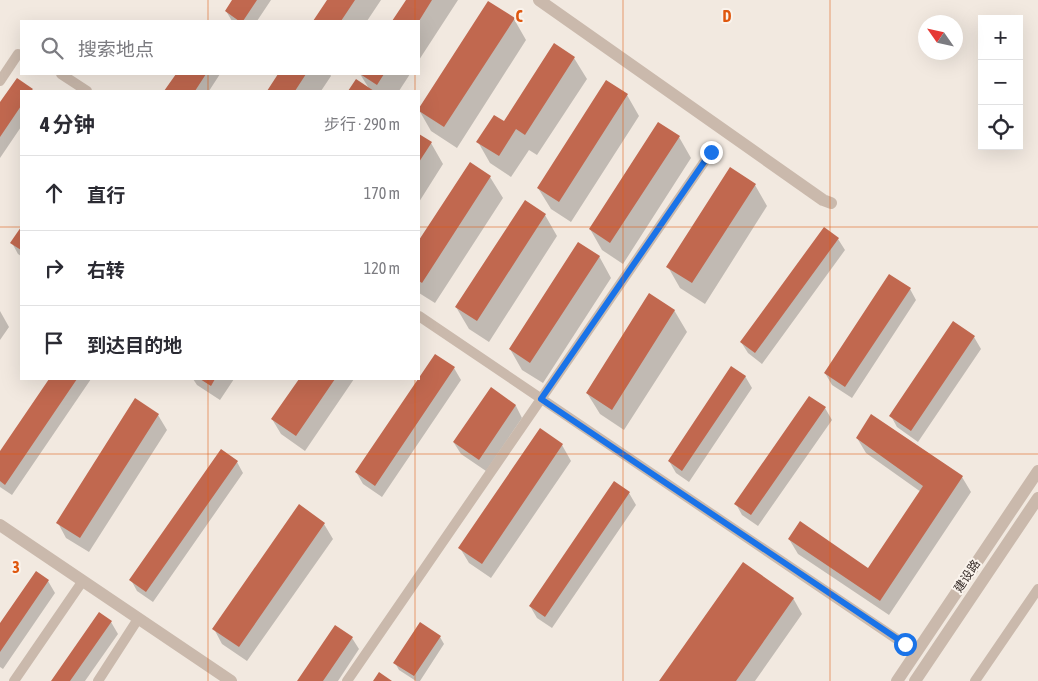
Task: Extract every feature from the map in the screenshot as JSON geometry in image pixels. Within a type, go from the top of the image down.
[{"type":"street","points":[[539,0],[823,200],[831,203]]},
{"type":"street","name":"建设路","points":[[897,681],[1038,471]]},
{"type":"street","name":"建设路","points":[[915,681],[1038,498]]},
{"type":"street","points":[[0,525],[230,681]]},
{"type":"lane","points":[[0,81],[18,54],[20,55]]},
{"type":"lane","points":[[63,75],[85,90]]},
{"type":"lane","points":[[347,681],[711,152]]},
{"type":"lane","points":[[420,317],[916,652]]},
{"type":"lane","points":[[14,681],[82,582]]},
{"type":"lane","points":[[975,681],[1038,589]]},
{"type":"lane","points":[[98,681],[138,619]]},
{"type":"building","points":[[232,0],[257,0],[244,20],[238,20],[225,11]]},
{"type":"building","points":[[327,0],[355,0],[342,20],[314,20]]},
{"type":"building","points":[[406,0],[432,0],[420,20],[393,20]]},
{"type":"building","points":[[488,1],[515,18],[444,127],[420,112],[420,106]]},
{"type":"building","points":[[554,43],[575,57],[525,135],[516,129],[499,156],[476,142],[494,115],[504,121]]},
{"type":"building","points":[[175,75],[205,75],[196,90],[165,90]]},
{"type":"building","points":[[277,75],[305,75],[296,90],[268,90]]},
{"type":"building","points":[[362,75],[383,75],[377,85]]},
{"type":"building","points":[[17,78],[33,89],[20,90],[20,107],[0,137],[0,102]]},
{"type":"building","points":[[356,79],[372,90],[349,90]]},
{"type":"building","points":[[606,80],[628,94],[559,202],[537,188]]},
{"type":"building","points":[[658,122],[680,136],[610,243],[589,229]]},
{"type":"building","points":[[420,135],[432,142],[420,160]]},
{"type":"building","points":[[470,162],[491,176],[422,283],[420,282],[420,238]]},
{"type":"building","points":[[730,167],[756,184],[692,283],[666,267]]},
{"type":"building","points":[[525,200],[546,214],[477,321],[455,307]]},
{"type":"building","points":[[824,227],[839,238],[755,353],[740,342]]},
{"type":"building","points":[[20,228],[20,249],[10,243]]},
{"type":"building","points":[[578,242],[600,256],[530,363],[509,349]]},
{"type":"building","points":[[889,274],[911,288],[845,387],[824,373]]},
{"type":"building","points":[[649,293],[675,310],[612,410],[586,393]]},
{"type":"building","points":[[953,321],[975,336],[911,431],[889,416]]},
{"type":"building","points":[[435,354],[455,367],[375,486],[355,472],[417,380],[420,380],[420,376]]},
{"type":"building","points":[[731,366],[746,376],[682,471],[668,461]]},
{"type":"building","points":[[48,380],[76,380],[5,485],[0,481],[0,451]]},
{"type":"building","points":[[202,380],[214,380],[211,386]]},
{"type":"building","points":[[298,380],[334,380],[296,436],[271,419]]},
{"type":"building","points":[[491,387],[516,405],[479,460],[453,442]]},
{"type":"building","points":[[809,396],[826,407],[751,515],[734,504]]},
{"type":"building","points":[[135,398],[159,414],[80,538],[56,523]]},
{"type":"building","points":[[871,414],[963,476],[880,601],[788,539],[800,521],[868,568],[923,486],[856,438]]},
{"type":"building","points":[[540,428],[563,444],[482,564],[458,548]]},
{"type":"building","points":[[221,449],[238,461],[146,592],[129,580]]},
{"type":"building","points":[[614,481],[630,492],[545,617],[529,606]]},
{"type":"building","points":[[299,504],[325,523],[239,647],[212,629]]},
{"type":"building","points":[[743,562],[794,598],[736,681],[659,681]]},
{"type":"building","points":[[36,571],[49,580],[0,652],[0,623]]},
{"type":"building","points":[[99,612],[112,621],[70,681],[51,681]]},
{"type":"building","points":[[420,622],[441,636],[414,676],[393,663]]},
{"type":"building","points":[[335,625],[353,637],[323,681],[297,681]]},
{"type":"building","points":[[379,672],[392,681],[373,681]]},
{"type":"route","points":[[711,152],[541,399],[905,644]]}]
